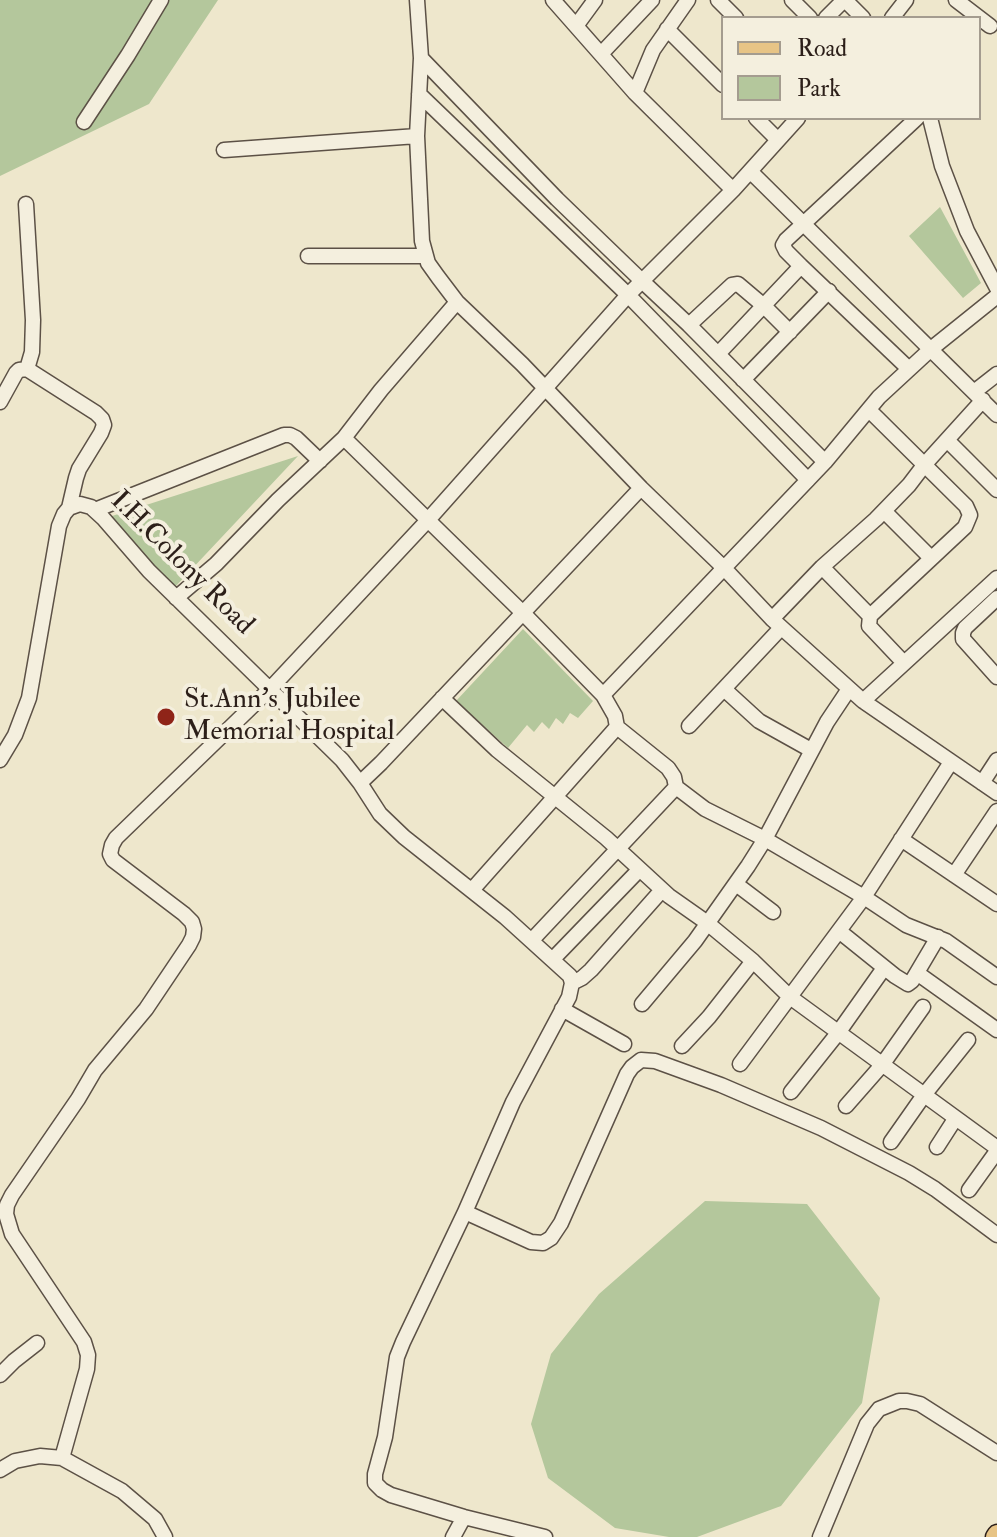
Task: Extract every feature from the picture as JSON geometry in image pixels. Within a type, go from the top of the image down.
[{"type":"street","points":[[84,122],[161,0]]},
{"type":"street","points":[[417,0],[421,58],[417,136],[422,241],[425,256],[438,277],[457,302],[522,364],[776,623],[863,701],[997,793]]},
{"type":"street","points":[[553,0],[635,93],[733,190]]},
{"type":"street","points":[[576,26],[595,0]]},
{"type":"street","points":[[601,54],[652,0]]},
{"type":"street","points":[[635,93],[653,50],[688,0]]},
{"type":"street","points":[[718,0],[734,16]]},
{"type":"street","points":[[792,0],[808,16]]},
{"type":"street","points":[[828,16],[844,0],[861,16]]},
{"type":"street","points":[[894,16],[906,0]]},
{"type":"street","points":[[956,0],[981,16]]},
{"type":"street","points":[[667,29],[721,83]]},
{"type":"street","points":[[421,58],[557,199],[689,325],[825,462]]},
{"type":"street","points":[[419,94],[628,295],[808,480]]},
{"type":"street","points":[[758,120],[778,140]]},
{"type":"street","points":[[62,1458],[87,1369],[88,1355],[84,1342],[12,1234],[6,1214],[7,1205],[95,1070],[146,1009],[193,937],[194,929],[184,914],[113,860],[110,854],[112,845],[270,689],[428,520],[628,295],[751,172],[796,120]]},
{"type":"street","points":[[909,369],[783,245],[915,120]]},
{"type":"street","points":[[930,120],[942,166],[967,231],[997,288]]},
{"type":"street","points":[[224,150],[417,136]]},
{"type":"street","points":[[751,172],[997,415]]},
{"type":"street","points":[[26,204],[33,320],[32,352],[27,369]]},
{"type":"street","points":[[308,256],[425,256]]},
{"type":"street","points":[[718,354],[801,266]]},
{"type":"street","points":[[689,325],[732,285],[738,284],[790,332]]},
{"type":"street","points":[[743,380],[829,291]]},
{"type":"street","points":[[603,695],[825,462],[879,397],[931,349],[997,296]]},
{"type":"street","points":[[176,598],[216,564],[344,438],[457,302]]},
{"type":"street","points":[[0,402],[16,373],[27,369],[102,419],[104,425],[79,469],[69,508]]},
{"type":"street","points":[[689,726],[724,689],[822,567],[909,485],[997,374]]},
{"type":"street","points":[[869,410],[966,506],[970,515],[965,527],[870,616],[869,626],[904,663]]},
{"type":"street","points":[[95,510],[284,435],[296,438],[320,461]]},
{"type":"street","points":[[344,438],[603,695],[615,716],[617,727],[673,772],[676,787],[705,809],[765,839],[906,925],[938,937],[997,977]]},
{"type":"street","points":[[947,440],[997,490]]},
{"type":"street","points":[[360,783],[641,488]]},
{"type":"street","name":"I.H.Colony Road","points":[[0,760],[15,735],[29,698],[59,526],[69,508],[80,504],[95,510],[176,598],[342,760],[380,814],[532,940],[570,976],[572,983]]},
{"type":"street","points":[[884,511],[931,558]]},
{"type":"street","points":[[822,567],[870,616]]},
{"type":"street","points":[[863,701],[997,578]]},
{"type":"street","points":[[997,598],[965,628],[963,639],[997,677]]},
{"type":"street","points":[[724,689],[759,721],[811,750]]},
{"type":"street","points":[[642,1004],[695,941],[736,884],[765,839],[811,750],[849,689]]},
{"type":"street","points":[[442,698],[497,750],[662,890],[753,961],[790,997],[997,1149],[969,1190]]},
{"type":"street","points":[[472,890],[617,727]]},
{"type":"street","points":[[982,783],[997,760]]},
{"type":"street","points":[[740,1064],[864,897],[951,762]]},
{"type":"street","points":[[532,940],[676,787]]},
{"type":"street","points":[[954,875],[997,811]]},
{"type":"street","points":[[901,839],[997,904]]},
{"type":"street","points":[[553,959],[639,870]]},
{"type":"street","points":[[736,884],[773,912]]},
{"type":"street","points":[[545,1537],[391,1495],[375,1483],[375,1474],[385,1437],[400,1350],[513,1102],[569,997],[572,983],[591,970],[662,890]]},
{"type":"street","points":[[839,931],[908,984],[938,937]]},
{"type":"street","points":[[682,1046],[753,961]]},
{"type":"street","points":[[791,1092],[884,968]]},
{"type":"street","points":[[917,973],[997,1030]]},
{"type":"street","points":[[846,1106],[882,1065],[923,1007]]},
{"type":"street","points":[[562,1009],[624,1044]]},
{"type":"street","points":[[891,1142],[968,1040]]},
{"type":"street","points":[[465,1212],[531,1242],[543,1243],[551,1238],[561,1223],[627,1074],[641,1060],[655,1061],[721,1085],[821,1128],[918,1178],[997,1235]]},
{"type":"street","points":[[937,1147],[955,1119]]},
{"type":"street","points":[[0,1375],[37,1343]]},
{"type":"street","points":[[820,1537],[867,1424],[879,1409],[899,1401],[920,1404],[997,1453]]},
{"type":"street","points":[[0,1470],[15,1461],[40,1456],[62,1458],[122,1491],[155,1519],[165,1537]]},
{"type":"street","points":[[453,1537],[464,1517]]},
{"type":"green space","points":[[0,0],[218,0],[149,104],[0,176]]},
{"type":"green space","points":[[940,207],[981,283],[963,298],[909,236]]},
{"type":"green space","points":[[298,456],[174,588],[109,517]]},
{"type":"green space","points":[[523,629],[593,701],[578,718],[570,713],[563,724],[556,718],[549,729],[542,722],[534,732],[527,725],[508,748],[456,701]]},
{"type":"green space","points":[[705,1201],[807,1204],[880,1298],[862,1403],[781,1506],[697,1537],[669,1537],[615,1528],[548,1478],[531,1424],[551,1354],[599,1294]]},
{"type":"place","name":"St.Ann's Jubilee Memorial Hospital","points":[[166,717]]}]
